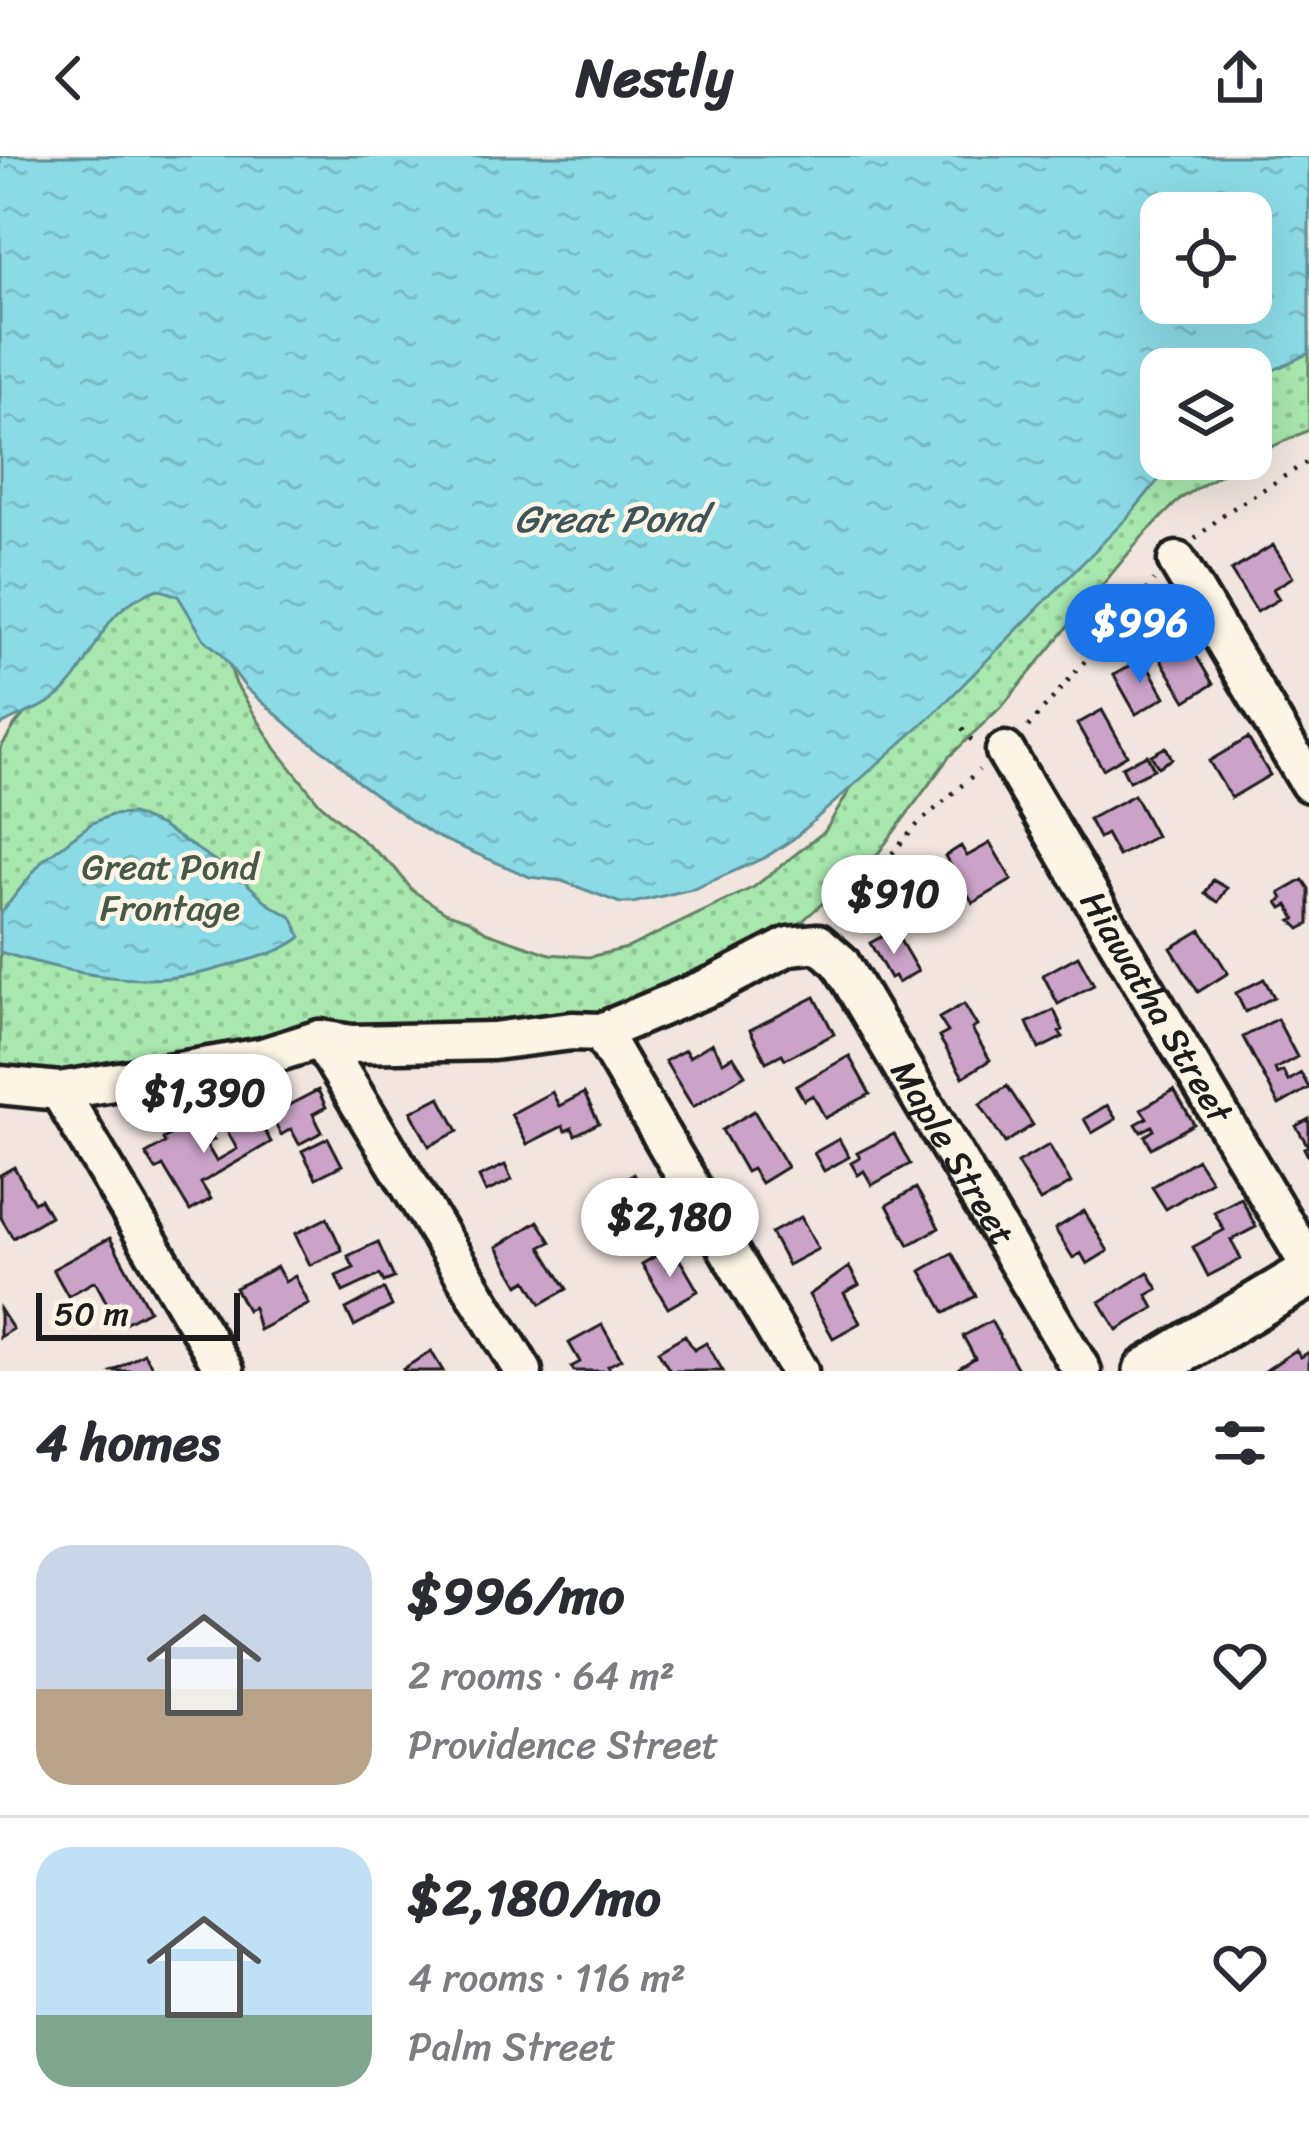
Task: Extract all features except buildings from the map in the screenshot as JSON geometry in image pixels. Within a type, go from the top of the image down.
[{"type":"main road","points":[[1148,1371],[1309,1269]]},
{"type":"street","points":[[1177,561],[1309,783]]},
{"type":"street","name":"Hiawatha Street","points":[[992,749],[1309,1269]]},
{"type":"street","points":[[0,1085],[59,1091],[246,1060],[320,1039],[351,1044],[494,1041],[601,1032],[716,984],[789,946],[818,943]]},
{"type":"street","name":"Maple Street","points":[[818,943],[840,962],[1082,1371]]},
{"type":"street","points":[[601,1032],[799,1371]]},
{"type":"street","points":[[320,1039],[523,1371]]},
{"type":"street","points":[[59,1091],[226,1371]]},
{"type":"path","points":[[818,943],[916,826],[1150,585],[1224,514],[1309,461]]},
{"type":"path","points":[[962,729],[992,749]]},
{"type":"green space","points":[[1309,335],[1309,430],[1272,447],[1272,355]]},
{"type":"green space","name":"Great Pond Frontage","points":[[1140,479],[1211,480],[1180,499],[1142,537],[1005,703],[949,757],[877,855],[790,932],[610,1017],[0,1088],[0,749],[150,563],[223,647],[236,684],[276,749],[320,804],[395,868],[412,890],[445,912],[550,954],[589,957],[627,948],[754,887],[825,831],[894,717]]},
{"type":"water","name":"Great Pond","points":[[0,156],[1309,156],[1309,353],[1272,371],[1272,348],[1140,348],[1140,480],[1159,480],[936,712],[793,839],[766,857],[696,888],[620,903],[562,881],[530,877],[435,836],[358,782],[246,688],[204,639],[178,596],[158,589],[112,619],[65,690],[0,726]]},
{"type":"water","points":[[132,814],[161,826],[239,876],[270,905],[292,917],[301,937],[268,954],[172,978],[87,974],[0,952],[0,914],[43,860],[92,823],[111,815]]}]
